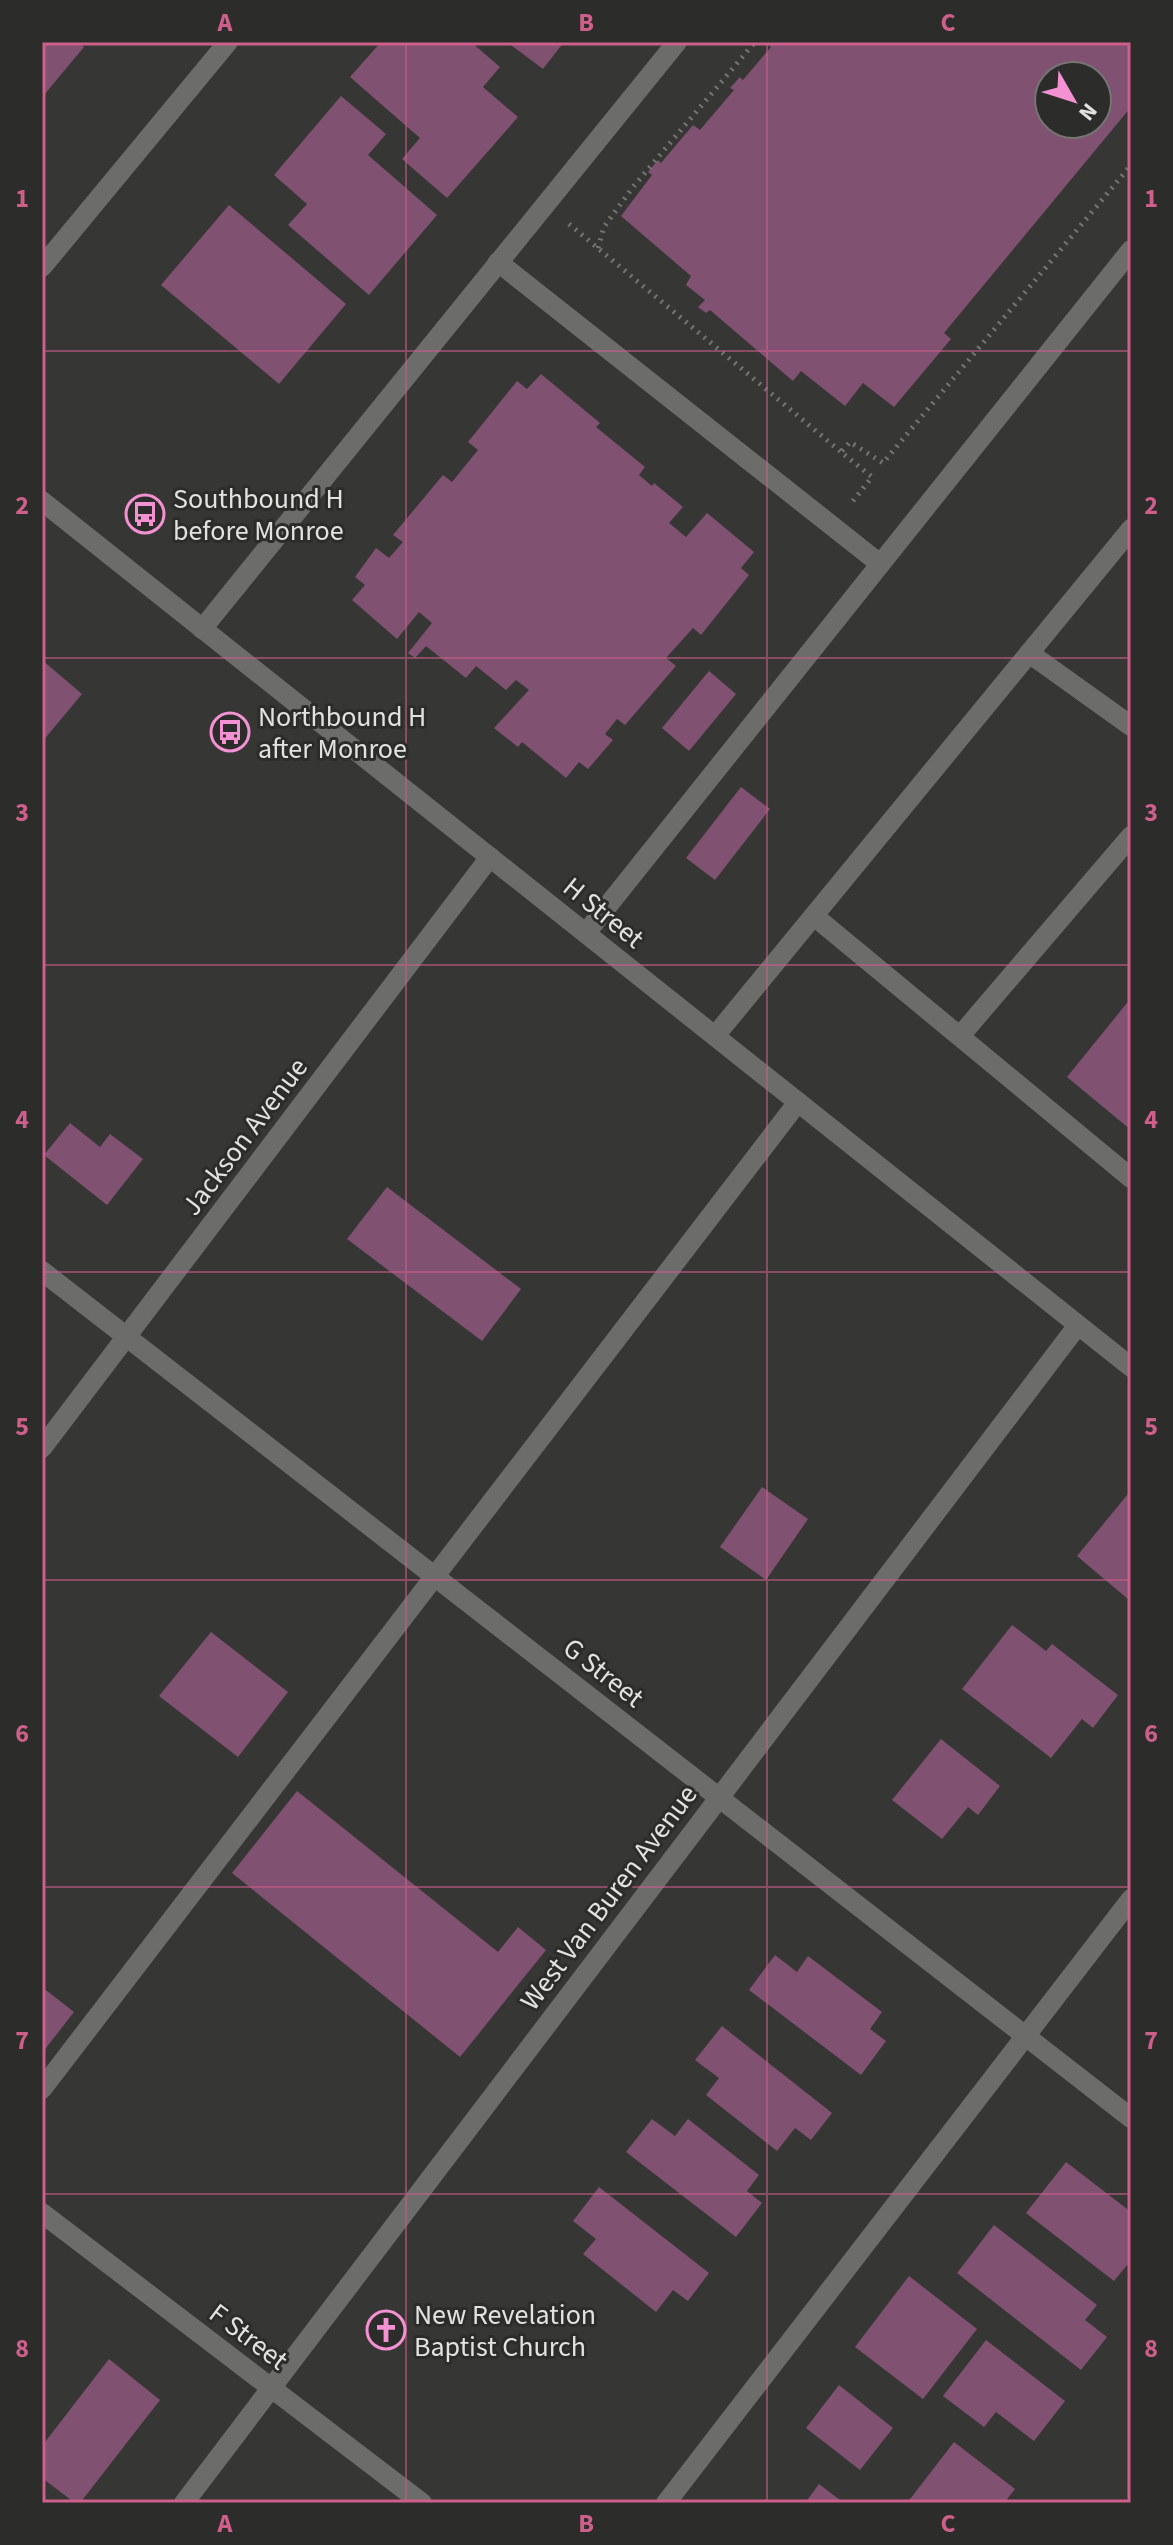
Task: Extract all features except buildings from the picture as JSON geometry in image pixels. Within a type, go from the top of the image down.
[{"type":"street","points":[[42,267],[228,42]]},
{"type":"street","points":[[202,629],[677,42]]},
{"type":"street","points":[[586,933],[1131,250]]},
{"type":"street","points":[[498,262],[879,563]]},
{"type":"street","name":"H Street","points":[[42,501],[1131,1367]]},
{"type":"street","points":[[715,1036],[1131,529]]},
{"type":"street","points":[[1029,653],[1131,726]]},
{"type":"street","points":[[960,1036],[1131,836]]},
{"type":"street","name":"Jackson Avenue","points":[[42,1448],[490,857]]},
{"type":"street","points":[[814,916],[1131,1178]]},
{"type":"street","points":[[42,2089],[798,1102]]},
{"type":"street","name":"G Street","points":[[42,1271],[1131,2118]]},
{"type":"street","name":"West Van Buren Avenue","points":[[184,2503],[1078,1325]]},
{"type":"street","points":[[666,2503],[1131,1899]]},
{"type":"street","name":"F Street","points":[[42,2213],[422,2503]]},
{"type":"path","points":[[598,248],[604,227],[633,187],[755,42]]},
{"type":"path","points":[[841,452],[850,442],[883,463],[1131,165]]},
{"type":"path","points":[[537,214],[562,218],[872,477],[846,510],[828,523]]},
{"type":"place","name":"Southbound H before Monroe","points":[[145,514]]},
{"type":"place","name":"Northbound H after Monroe","points":[[230,732]]},
{"type":"place","name":"New Revelation Baptist Church","points":[[386,2330]]}]
